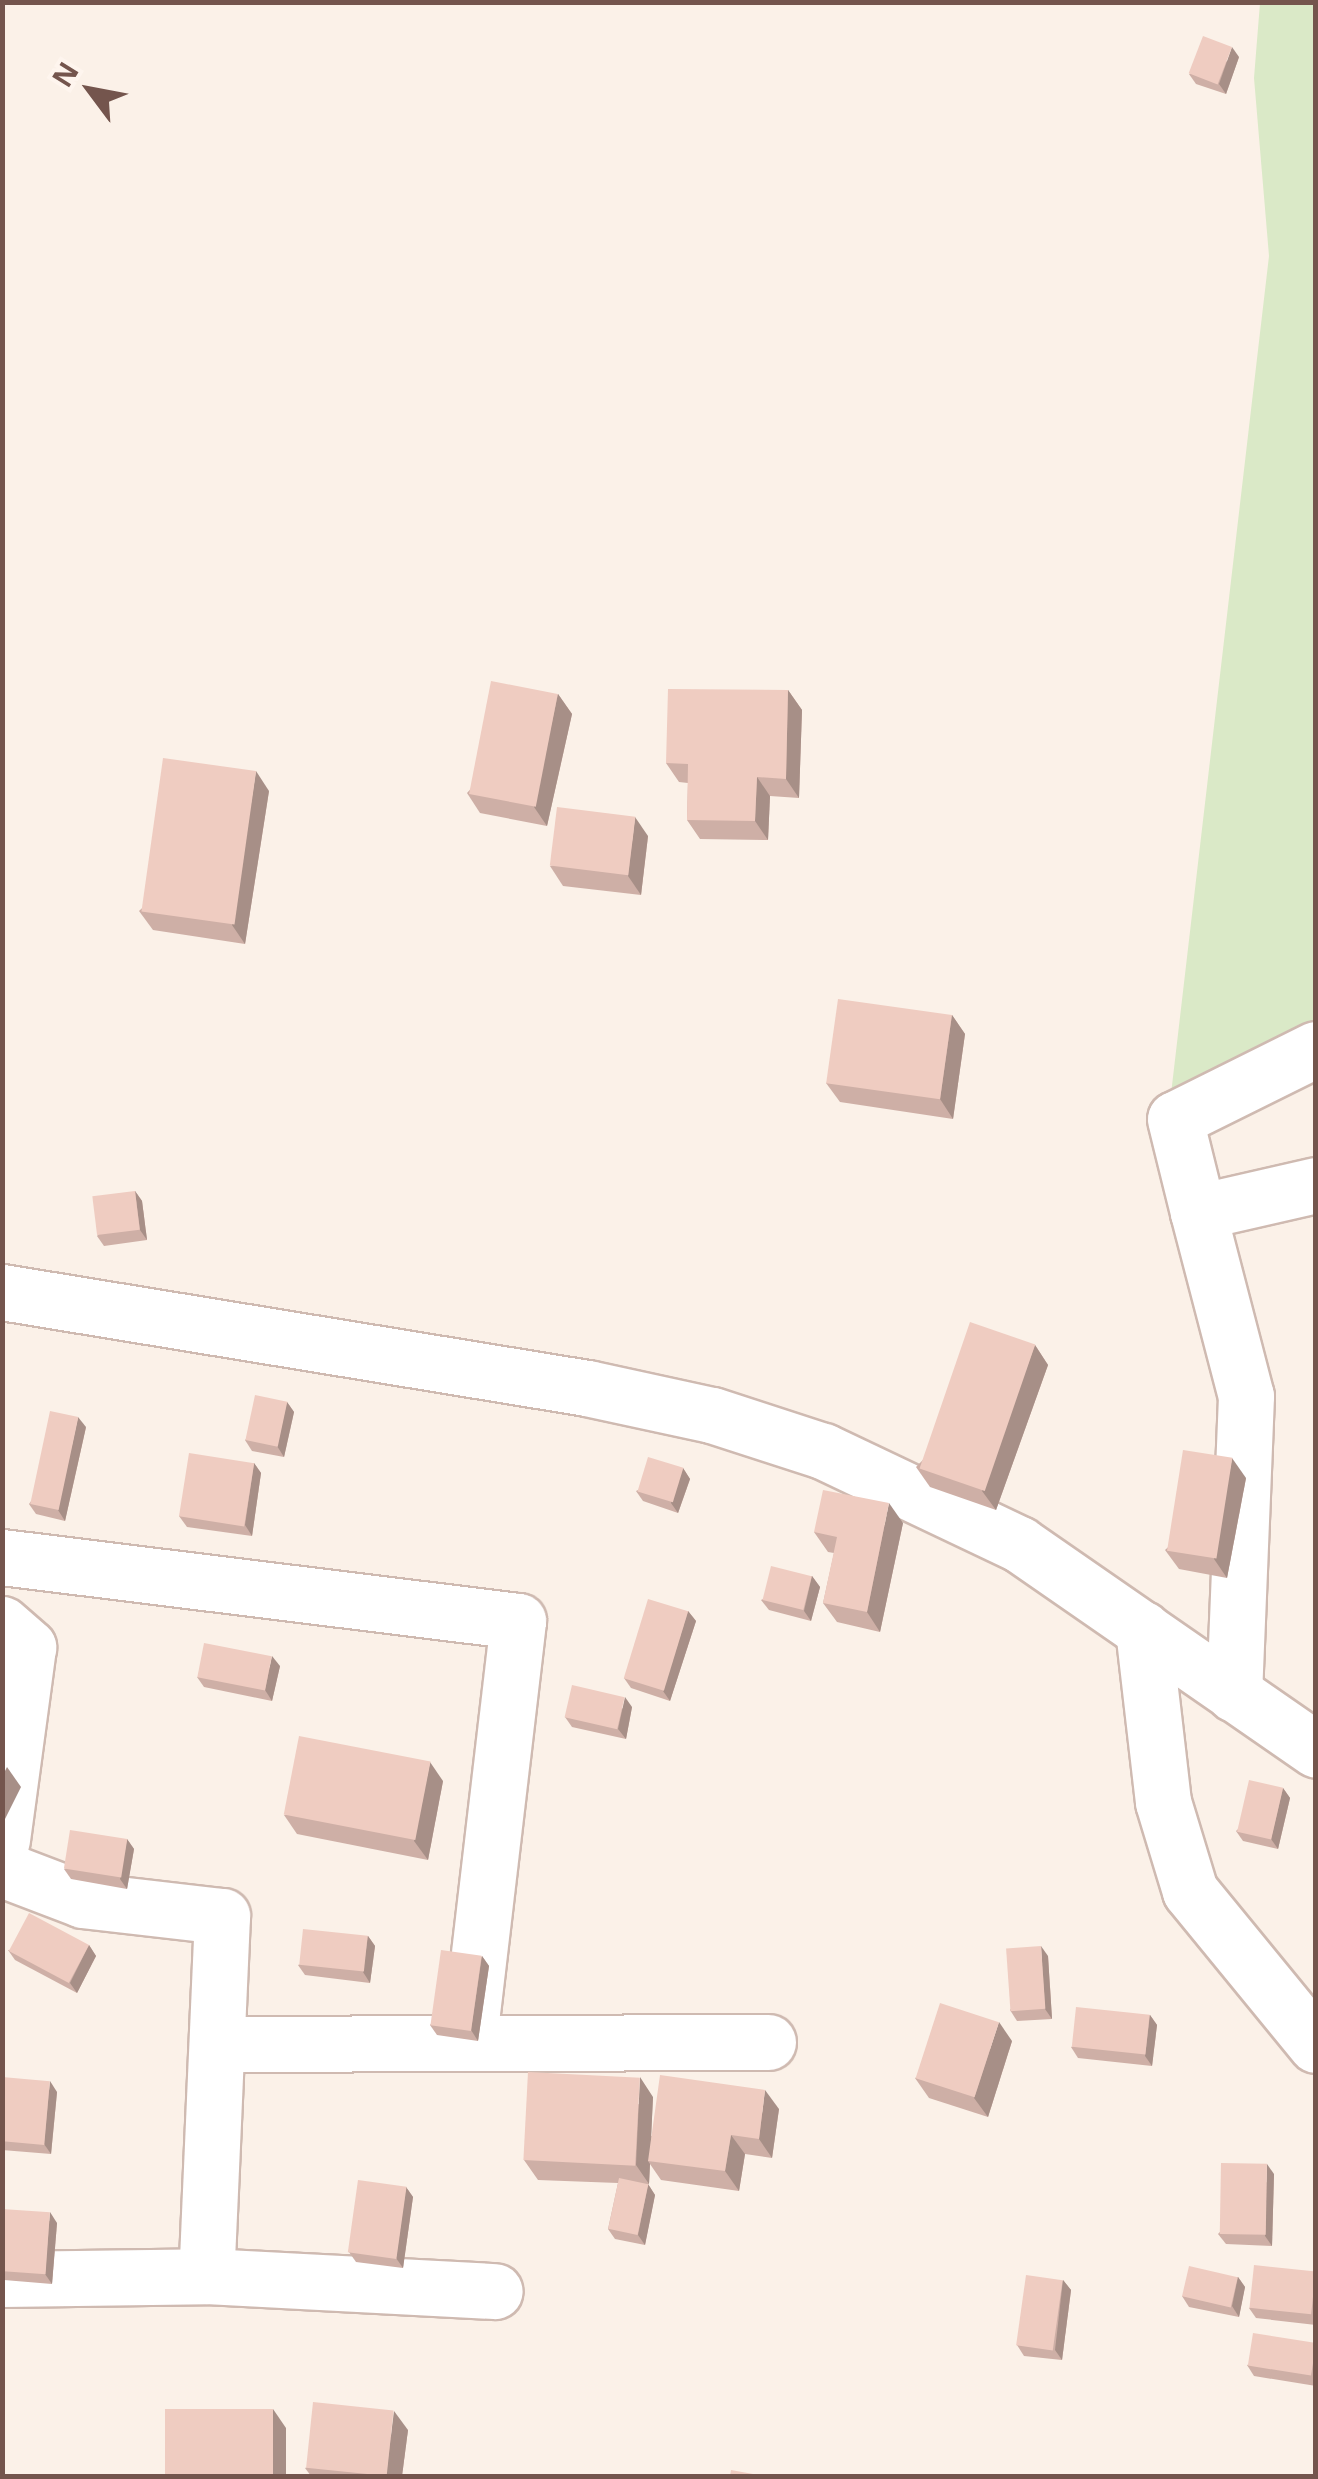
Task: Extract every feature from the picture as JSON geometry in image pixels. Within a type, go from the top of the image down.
[{"type":"street","points":[[1234,1694],[1246,1396],[1175,1119],[1316,1049]]},
{"type":"street","points":[[1198,1212],[1316,1185]]},
{"type":"street","points":[[2,1292],[587,1388],[712,1415],[823,1450],[1019,1544],[1316,1750]]},
{"type":"street","points":[[2,1558],[518,1620],[469,2040]]},
{"type":"street","points":[[2,1624],[28,1647],[2,1840]]},
{"type":"street","points":[[1142,1629],[1163,1802],[1190,1892],[1316,2044]]},
{"type":"street","points":[[2,1869],[83,1900],[222,1916],[206,2276]]},
{"type":"street","points":[[217,2044],[469,2040],[768,2042]]},
{"type":"street","points":[[2,2280],[206,2276],[495,2291]]},
{"type":"green space","points":[[1260,3],[1315,3],[1315,1021],[1171,1094],[1269,256],[1254,78]]},
{"type":"building","points":[[1203,36],[1232,47],[1218,84],[1189,73]]},
{"type":"building","points":[[491,681],[558,694],[536,807],[469,794]]},
{"type":"building","points":[[668,689],[788,690],[786,779],[757,777],[755,821],[687,820],[688,764],[666,763]]},
{"type":"building","points":[[163,758],[256,771],[235,925],[141,911]]},
{"type":"building","points":[[557,807],[635,817],[628,875],[550,866]]},
{"type":"building","points":[[838,999],[952,1015],[940,1099],[826,1083]]},
{"type":"building","points":[[135,1191],[140,1230],[97,1235],[92,1196]]},
{"type":"building","points":[[970,1322],[1035,1344],[985,1491],[920,1469]]},
{"type":"building","points":[[255,1395],[287,1402],[278,1447],[245,1440]]},
{"type":"building","points":[[50,1411],[78,1417],[59,1510],[30,1504]]},
{"type":"building","points":[[1183,1450],[1232,1458],[1216,1559],[1167,1551]]},
{"type":"building","points":[[189,1453],[254,1463],[244,1527],[179,1516]]},
{"type":"building","points":[[648,1457],[683,1468],[673,1502],[637,1491]]},
{"type":"building","points":[[823,1490],[889,1503],[867,1612],[823,1603],[837,1537],[814,1532]]},
{"type":"building","points":[[771,1566],[812,1576],[803,1610],[763,1600]]},
{"type":"building","points":[[648,1599],[688,1611],[664,1691],[624,1678]]},
{"type":"building","points":[[204,1643],[272,1656],[265,1691],[197,1677]]},
{"type":"building","points":[[572,1685],[625,1697],[617,1729],[565,1717]]},
{"type":"building","points":[[299,1736],[431,1762],[415,1840],[284,1815]]},
{"type":"building","points":[[1249,1780],[1283,1788],[1271,1840],[1237,1832]]},
{"type":"building","points":[[70,1830],[127,1839],[121,1878],[64,1869]]},
{"type":"building","points":[[29,1913],[89,1945],[69,1983],[9,1951]]},
{"type":"building","points":[[303,1929],[368,1936],[364,1972],[299,1965]]},
{"type":"building","points":[[1041,1946],[1045,2009],[1010,2011],[1006,1948]]},
{"type":"building","points":[[441,1950],[482,1956],[471,2031],[430,2025]]},
{"type":"building","points":[[940,2003],[999,2022],[975,2097],[916,2078]]},
{"type":"building","points":[[1076,2007],[1150,2015],[1145,2055],[1072,2047]]},
{"type":"building","points":[[528,2072],[640,2078],[635,2166],[523,2160]]},
{"type":"building","points":[[660,2075],[765,2090],[759,2139],[731,2135],[725,2171],[648,2161]]},
{"type":"building","points":[[2,2077],[50,2081],[44,2145],[2,2141]]},
{"type":"building","points":[[1221,2163],[1267,2164],[1266,2235],[1220,2234]]},
{"type":"building","points":[[619,2178],[648,2184],[638,2235],[608,2229]]},
{"type":"building","points":[[358,2180],[407,2187],[396,2259],[348,2252]]},
{"type":"building","points":[[2,2209],[50,2212],[46,2274],[2,2271]]},
{"type":"building","points":[[1254,2265],[1316,2271],[1311,2314],[1250,2308]]},
{"type":"building","points":[[1189,2266],[1238,2277],[1231,2307],[1182,2296]]},
{"type":"building","points":[[1026,2275],[1063,2280],[1053,2350],[1016,2345]]},
{"type":"building","points":[[1253,2333],[1316,2343],[1311,2376],[1248,2366]]},
{"type":"building","points":[[313,2402],[394,2410],[387,2476],[306,2468]]},
{"type":"building","points":[[165,2409],[273,2409],[273,2476],[165,2476]]},
{"type":"building","points":[[731,2470],[764,2476],[730,2476]]}]
